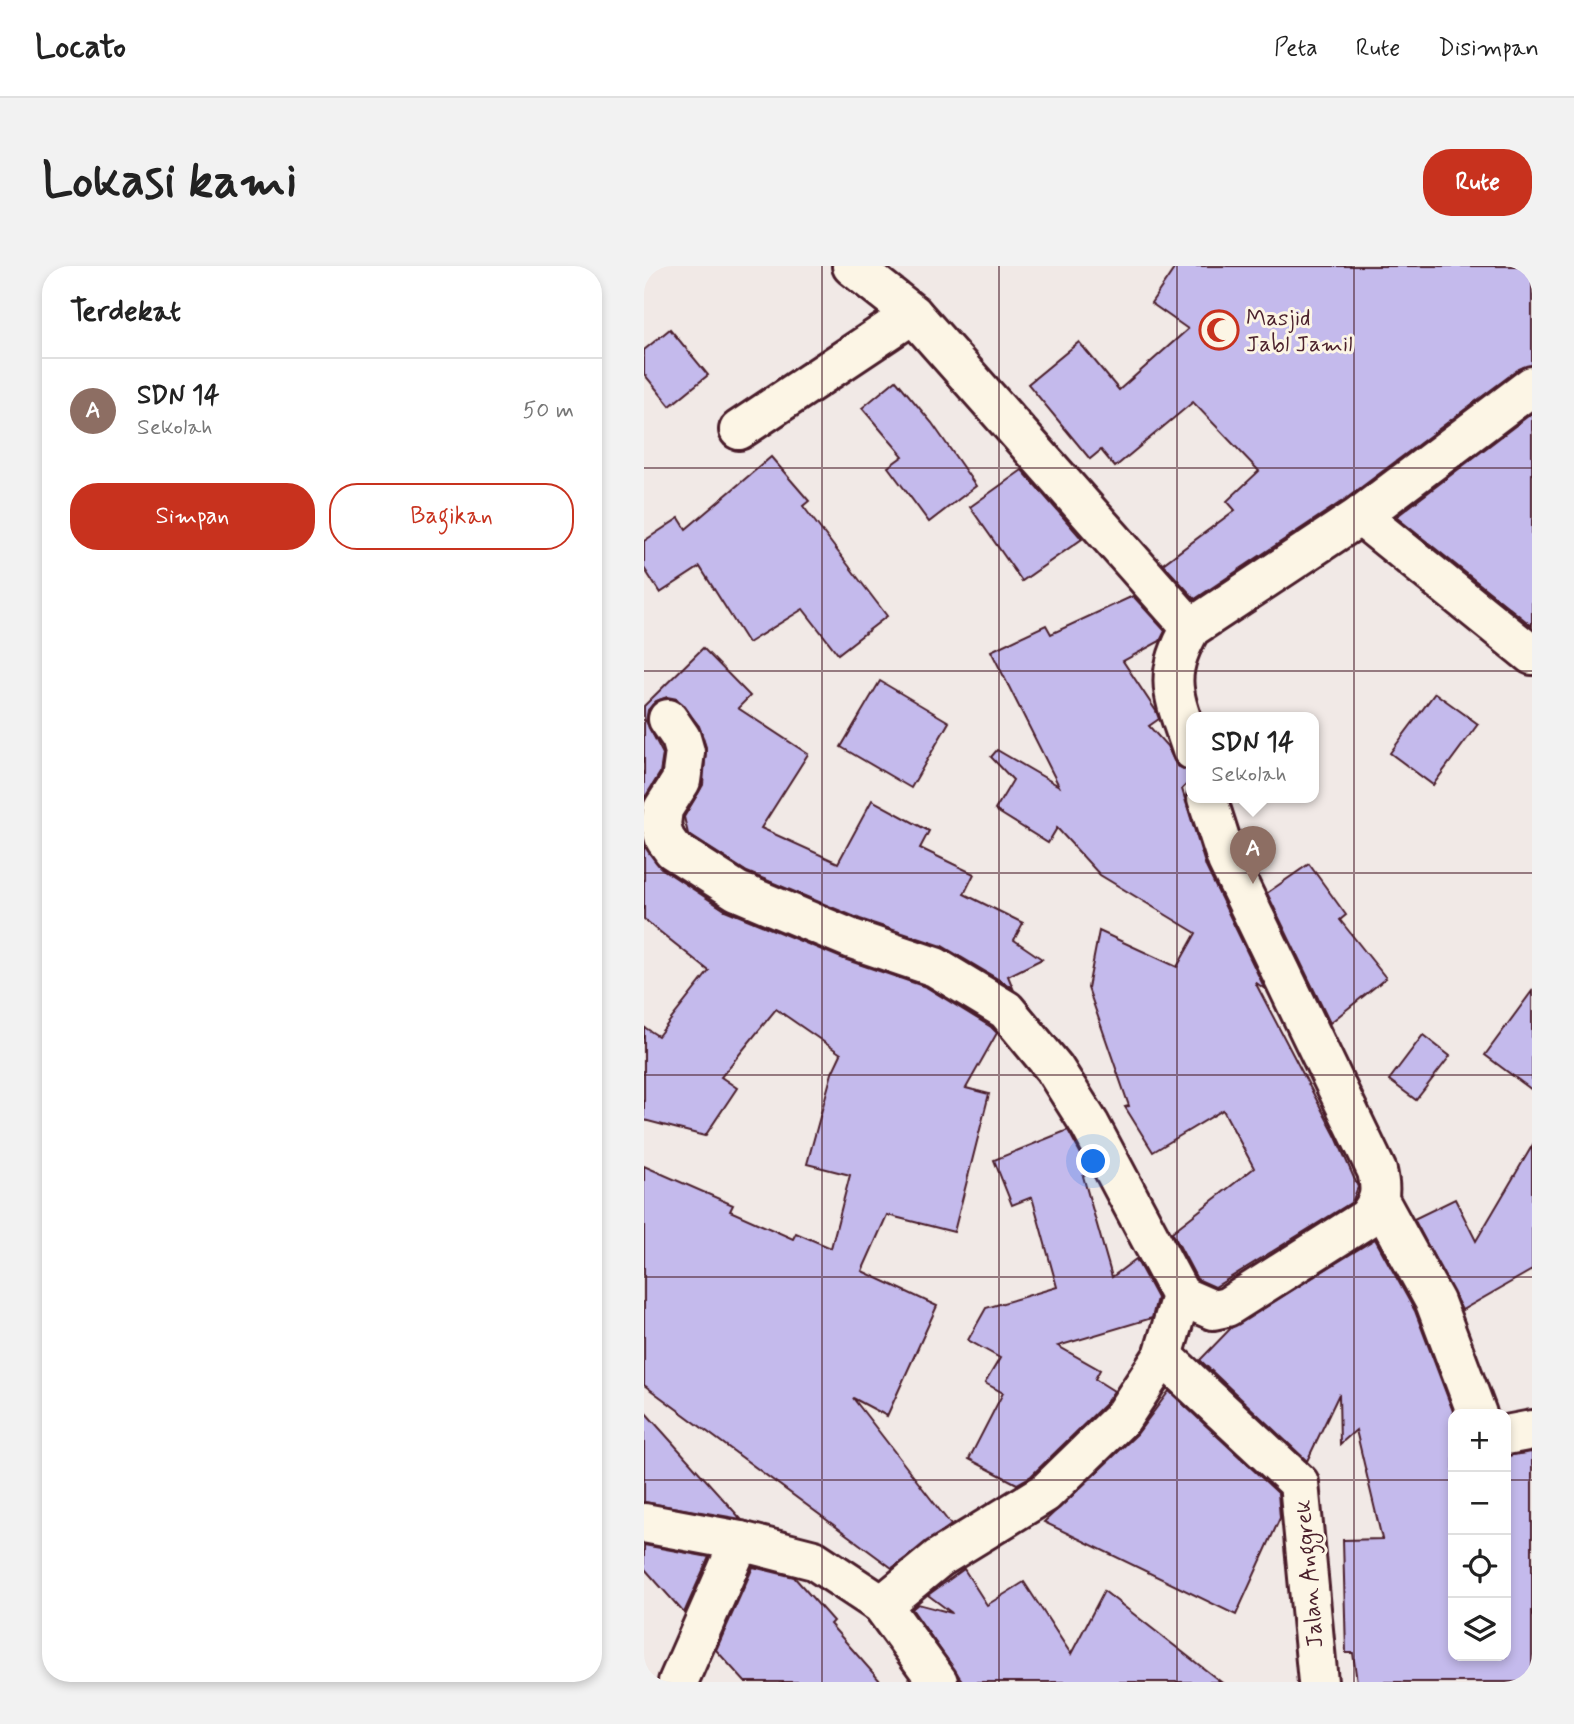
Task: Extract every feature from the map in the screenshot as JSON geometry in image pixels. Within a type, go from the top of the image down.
[{"type":"street","points":[[852,266],[913,314],[1191,628]]},
{"type":"street","points":[[739,430],[913,314]]},
{"type":"street","points":[[1186,731],[1171,685],[1176,652],[1191,628],[1360,516],[1532,386]]},
{"type":"street","points":[[1360,516],[1532,655]]},
{"type":"street","points":[[668,719],[681,738],[685,752],[681,781],[663,809],[661,825],[665,839],[673,850],[737,891],[852,939],[935,967],[1006,1010],[1054,1068],[1090,1125],[1181,1296],[1213,1310],[1227,1307],[1367,1218],[1380,1202]]},
{"type":"street","points":[[1209,803],[1227,860],[1377,1171],[1381,1188],[1380,1202],[1435,1302],[1474,1409]]},
{"type":"street","points":[[882,1605],[939,1558],[1045,1493],[1122,1418],[1163,1356],[1181,1296]]},
{"type":"street","name":"Jalan Anggrek","points":[[1163,1356],[1299,1483],[1318,1682]]},
{"type":"street","points":[[1511,1434],[1532,1430]]},
{"type":"street","points":[[644,1523],[740,1541],[814,1560],[882,1605],[938,1682]]},
{"type":"street","points":[[678,1682],[740,1541]]},
{"type":"building","points":[[1176,266],[1532,266],[1532,365],[1519,369],[1347,498],[1195,599],[1163,564],[1235,510],[1227,501],[1259,471],[1193,402],[1115,467],[1101,450],[1090,459],[1028,384],[1079,342],[1119,390],[1188,329],[1151,303]]},
{"type":"building","points":[[670,329],[708,375],[670,406],[644,374],[644,350]]},
{"type":"building","points":[[896,380],[932,423],[976,486],[929,522],[888,467],[903,456],[862,408]]},
{"type":"building","points":[[1532,413],[1532,626],[1396,517]]},
{"type":"building","points":[[771,457],[809,501],[803,506],[887,616],[838,654],[803,609],[748,643],[700,567],[660,593],[644,568],[644,541],[679,518],[686,529]]},
{"type":"building","points":[[1022,470],[1082,539],[1022,581],[970,507]]},
{"type":"building","points":[[1133,596],[1165,631],[1160,641],[1123,661],[1156,711],[1159,719],[1149,726],[1167,746],[1177,766],[1186,770],[1186,785],[1182,789],[1206,867],[1265,989],[1255,982],[1336,1137],[1358,1187],[1352,1202],[1215,1287],[1197,1279],[1172,1232],[1254,1168],[1223,1110],[1153,1152],[1125,1107],[1129,1106],[1088,988],[1099,931],[1177,967],[1196,933],[1100,875],[1057,828],[1048,843],[995,810],[1013,780],[991,757],[997,750],[1059,786],[991,651],[1046,625],[1051,634]]},
{"type":"building","points":[[703,648],[750,696],[738,708],[808,754],[761,828],[838,863],[872,800],[929,831],[920,848],[974,874],[964,894],[1023,923],[1014,940],[1042,959],[1008,976],[1013,988],[942,946],[860,919],[747,872],[688,834],[684,817],[703,785],[706,747],[699,726],[677,699],[667,697],[656,701],[648,710],[646,721],[663,754],[660,773],[644,799],[644,706]]},
{"type":"building","points":[[880,681],[949,722],[911,788],[841,747]]},
{"type":"building","points":[[1435,693],[1478,724],[1433,785],[1390,753]]},
{"type":"building","points":[[644,845],[661,868],[725,910],[844,959],[926,987],[997,1033],[966,1088],[989,1094],[954,1232],[887,1215],[862,1271],[937,1306],[887,1416],[853,1398],[951,1525],[892,1568],[644,1385],[644,1166],[733,1205],[730,1211],[793,1239],[796,1233],[831,1248],[850,1175],[807,1164],[832,1073],[841,1054],[776,1009],[721,1077],[737,1088],[705,1136],[644,1120],[644,1027],[658,1036],[709,971],[644,919]]},
{"type":"building","points":[[1309,864],[1346,915],[1340,920],[1386,978],[1330,1023],[1267,893]]},
{"type":"building","points":[[1532,991],[1532,1090],[1485,1055]]},
{"type":"building","points":[[1423,1035],[1450,1056],[1416,1100],[1389,1080]]},
{"type":"building","points":[[1068,1130],[1091,1173],[1083,1176],[1112,1277],[1136,1259],[1157,1298],[1152,1318],[1058,1346],[1100,1370],[1095,1379],[1114,1391],[1105,1404],[1031,1476],[1017,1484],[969,1459],[1003,1393],[985,1383],[1000,1358],[968,1340],[986,1308],[1057,1287],[1032,1197],[1012,1205],[994,1160]]},
{"type":"building","points":[[1532,1146],[1532,1270],[1462,1310],[1414,1219],[1455,1199],[1476,1241]]},
{"type":"building","points":[[1375,1239],[1415,1311],[1452,1409],[1448,1409],[1448,1661],[1511,1661],[1511,1455],[1532,1452],[1532,1682],[1357,1682],[1353,1653],[1346,1653],[1343,1540],[1382,1539],[1356,1430],[1340,1444],[1339,1394],[1307,1461],[1200,1360],[1231,1328]]},
{"type":"building","points":[[1169,1391],[1278,1493],[1280,1518],[1236,1615],[1044,1522],[1137,1434]]},
{"type":"building","points":[[644,1411],[741,1519],[644,1502]]},
{"type":"building","points":[[644,1545],[709,1557],[684,1613],[644,1568]]},
{"type":"building","points":[[753,1567],[794,1577],[833,1621],[830,1624],[881,1682],[745,1682],[716,1650]]},
{"type":"building","points":[[964,1569],[987,1605],[1024,1582],[1071,1654],[1104,1591],[1221,1682],[963,1682],[912,1609],[918,1604],[952,1613],[928,1595]]},
{"type":"place","name":"Masjid Jabl Jamil","points":[[1219,330]]},
{"type":"place","name":"SDN 14","points":[[1253,884]]}]
